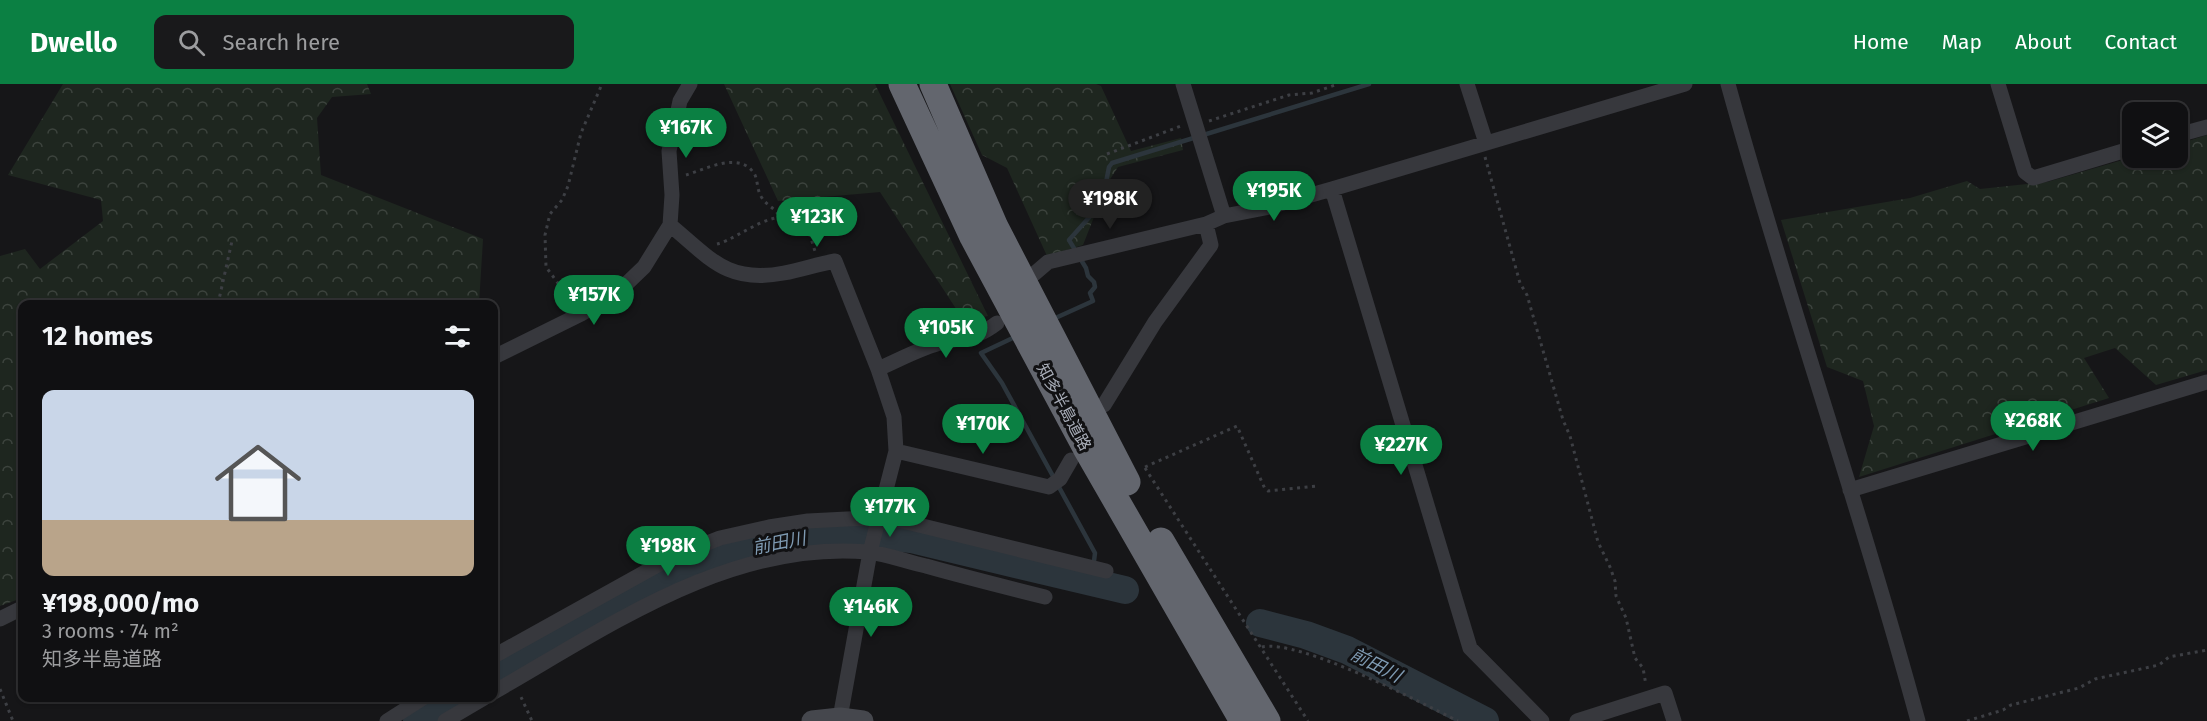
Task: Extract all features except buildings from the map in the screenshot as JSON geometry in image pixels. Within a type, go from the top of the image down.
[{"type":"highway","name":"知多半島道路","points":[[902,84],[984,258],[1086,448],[1243,721]]},
{"type":"highway","name":"知多半島道路","points":[[933,84],[995,227],[1114,459],[1213,632],[1268,721]]},
{"type":"main road","points":[[812,721],[840,718],[863,721]]},
{"type":"street","points":[[498,355],[581,314],[620,290],[644,267],[670,225],[672,195],[669,151],[681,101],[690,84]]},
{"type":"street","points":[[1183,84],[1224,216]]},
{"type":"street","points":[[1467,84],[1483,143]]},
{"type":"street","points":[[1034,274],[1048,262],[1206,224],[1224,216],[1265,208],[1685,84]]},
{"type":"street","points":[[1728,84],[1917,721]]},
{"type":"street","points":[[1998,84],[2025,172],[2033,178],[2122,151]]},
{"type":"street","points":[[2188,132],[2207,127]]},
{"type":"street","points":[[1332,189],[1470,648],[1542,721]]},
{"type":"street","points":[[1104,405],[1155,322],[1211,245],[1206,224]]},
{"type":"street","points":[[670,225],[716,263],[733,273],[774,275],[835,261],[878,369],[894,417],[896,451],[870,552],[840,718]]},
{"type":"street","points":[[878,369],[944,342],[983,334],[997,323]]},
{"type":"street","points":[[1850,490],[2207,382]]},
{"type":"street","points":[[896,451],[1049,486],[1060,479],[1071,460]]},
{"type":"street","points":[[498,654],[674,556],[720,538],[808,521],[886,517],[1106,571]]},
{"type":"street","points":[[498,690],[653,602],[697,582],[775,559],[833,551],[870,552],[1045,597]]},
{"type":"street","points":[[0,619],[18,610]]},
{"type":"street","points":[[1577,721],[1665,693],[1674,721]]},
{"type":"street","points":[[387,721],[417,702]]},
{"type":"street","points":[[445,721],[477,702]]},
{"type":"path","points":[[581,314],[546,267],[546,235],[550,214],[562,200],[568,186],[581,133],[602,84]]},
{"type":"path","points":[[1107,154],[1196,123],[1289,95],[1312,93],[1338,84]]},
{"type":"path","points":[[1483,143],[1520,283],[1527,295],[1563,420],[1570,436],[1598,542],[1615,581],[1616,596],[1626,618],[1635,658],[1643,668],[1648,698]]},
{"type":"path","points":[[671,179],[736,161],[745,165],[755,176],[762,199],[777,211],[780,218]]},
{"type":"path","points":[[715,245],[764,221],[780,218],[795,220],[804,225],[816,252],[827,262]]},
{"type":"path","points":[[219,300],[232,242]]},
{"type":"path","points":[[1145,467],[1237,426],[1265,489],[1268,491],[1317,486]]},
{"type":"path","points":[[1141,461],[1262,646],[1308,721]]},
{"type":"path","points":[[1262,646],[1272,644],[1324,660],[1458,721]]},
{"type":"path","points":[[1966,721],[2003,710],[2011,705],[2079,688],[2095,679],[2159,665],[2169,657],[2207,650]]},
{"type":"path","points":[[0,689],[14,721]]},
{"type":"path","points":[[521,697],[532,721]]},
{"type":"green space","points":[[63,84],[367,84],[371,94],[332,97],[317,118],[321,175],[483,239],[479,300],[18,300],[18,599],[0,606],[0,256],[25,249],[40,269],[103,221],[101,200],[8,175]]},
{"type":"green space","points":[[724,84],[875,84],[988,316],[964,321],[880,192],[778,201]]},
{"type":"green space","points":[[950,84],[1096,84],[1101,86],[1131,151],[1181,138],[1183,150],[1118,167],[1107,184],[1083,245],[1047,256],[1007,168],[982,155]]},
{"type":"green space","points":[[2207,135],[2207,370],[2156,385],[2115,348],[2084,358],[2109,398],[1859,477],[1874,426],[1863,381],[1827,367],[1781,220],[1910,198],[1967,181],[1980,189],[2047,182],[2122,160],[2122,168],[2188,168],[2188,141]]},
{"type":"waterway","points":[[1051,320],[1093,301],[1090,293],[1095,287],[1094,282],[1088,276],[1086,268],[1069,240],[1102,203],[1109,167],[1112,163],[1369,84]]},
{"type":"waterway","points":[[1017,336],[981,353],[1002,383],[1095,553],[1094,561]]},
{"type":"waterway","name":"前田川","points":[[498,673],[654,585],[692,567],[732,552],[815,536],[867,534],[911,539],[1125,590]]},
{"type":"waterway","name":"前田川","points":[[1260,623],[1306,635],[1347,650],[1485,721]]},
{"type":"waterway","name":"前田川","points":[[417,721],[448,702]]}]
